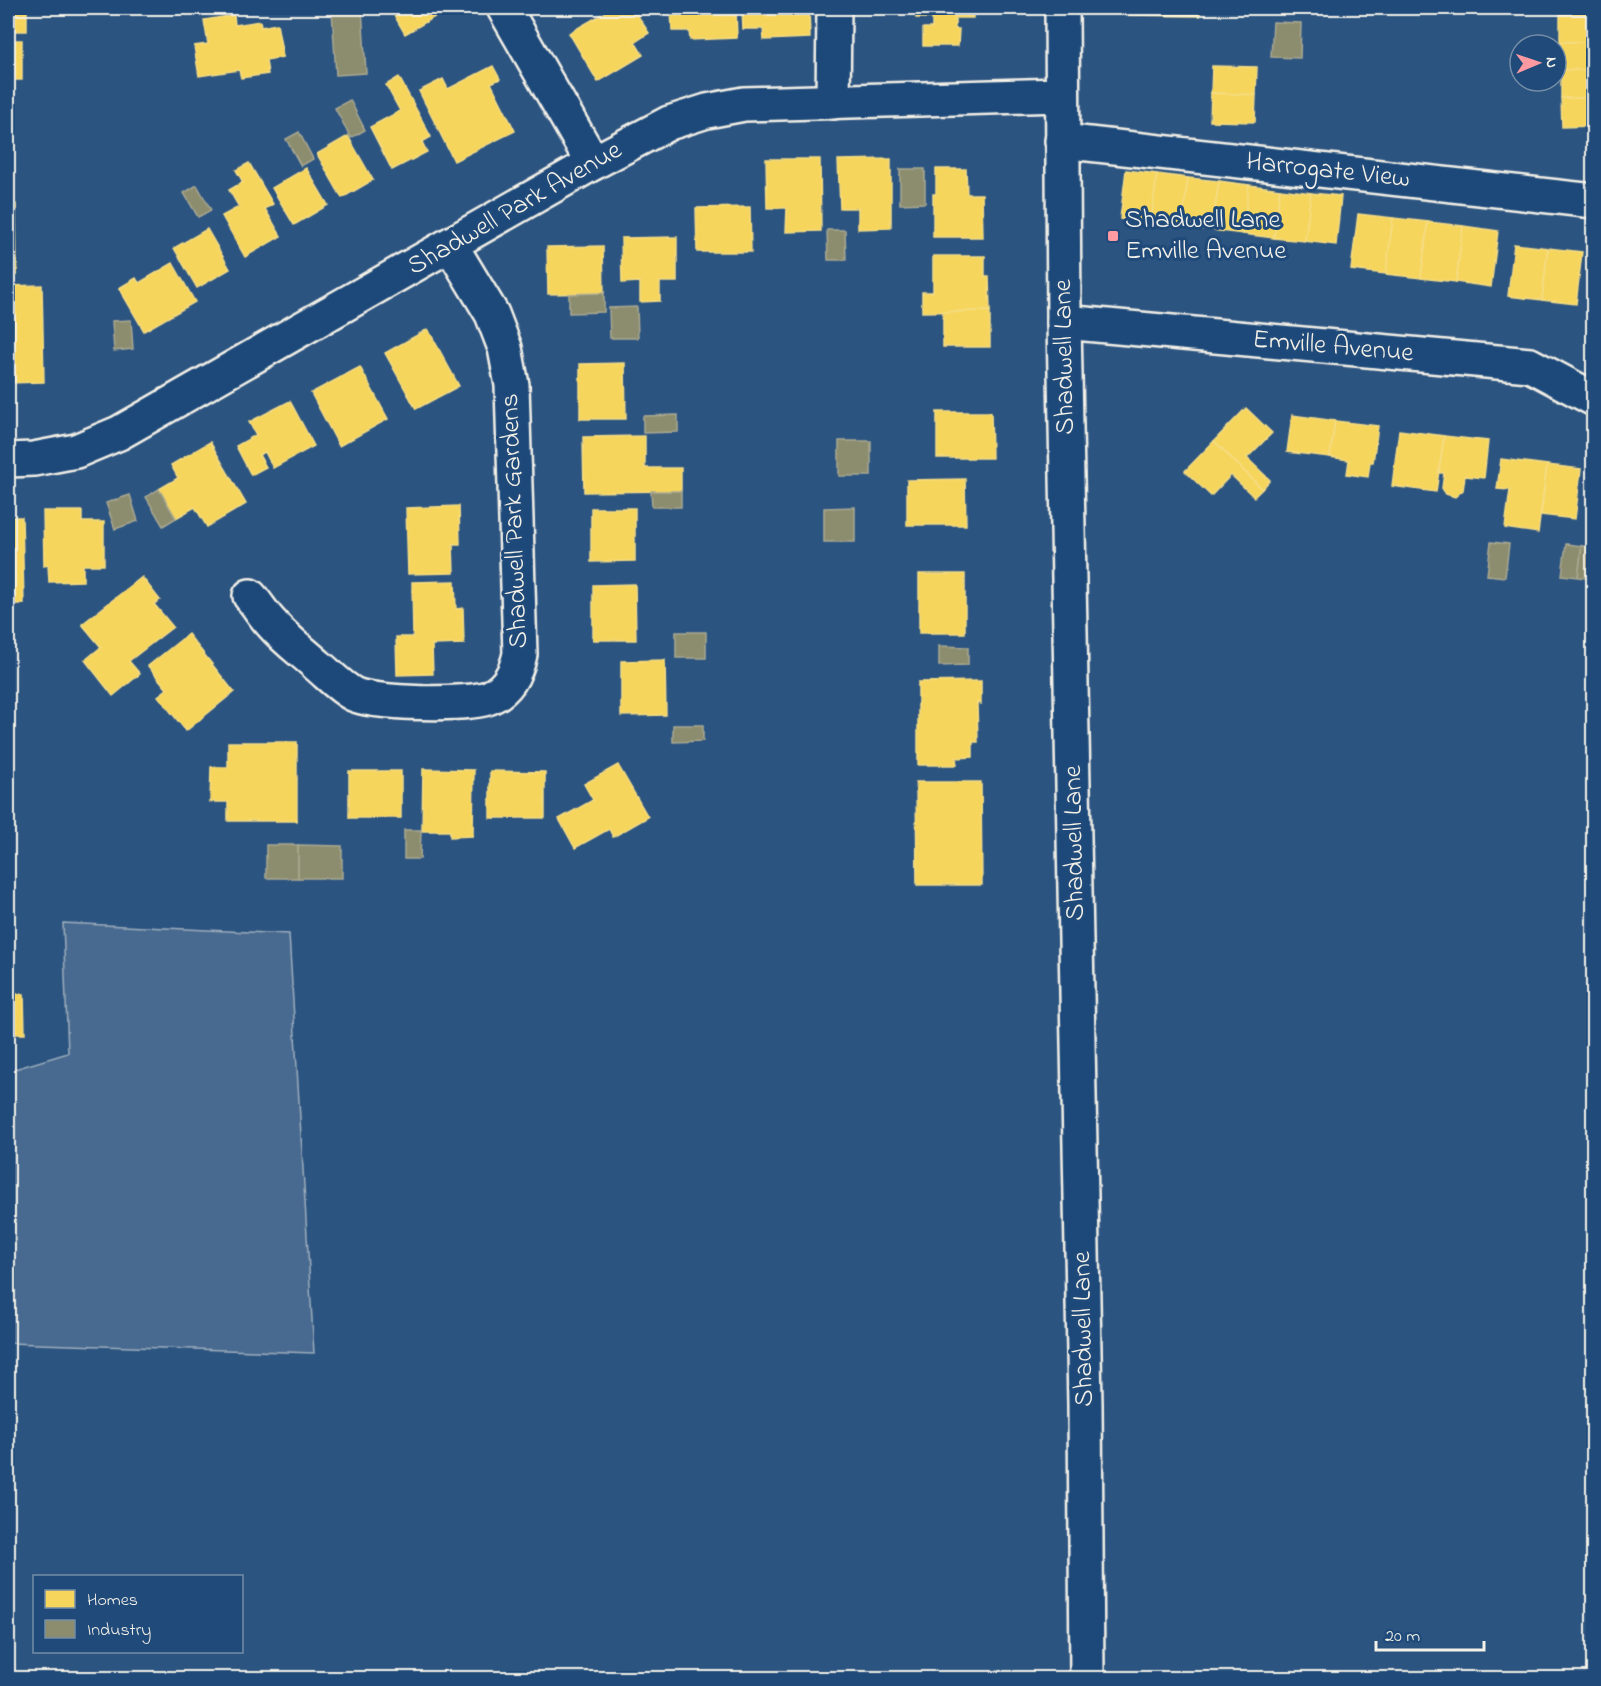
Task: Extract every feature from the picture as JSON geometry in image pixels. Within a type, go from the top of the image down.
[{"type":"street","points":[[504,8],[593,163]]},
{"type":"street","points":[[833,102],[834,8]]},
{"type":"street","name":"Shadwell Lane","points":[[1062,8],[1061,95],[1085,1392],[1087,1678]]},
{"type":"street","name":"Shadwell Park Avenue","points":[[8,460],[34,459],[76,451],[119,433],[451,246],[593,163],[669,123],[707,111],[744,104],[1061,95]]},
{"type":"street","name":"Harrogate View","points":[[1062,141],[1593,201]]},
{"type":"street","name":"Shadwell Park Gardens","points":[[250,596],[273,625],[337,683],[354,694],[373,700],[393,702],[475,701],[489,698],[501,691],[510,681],[517,668],[520,654],[512,385],[505,348],[492,314],[451,246]]},
{"type":"street","name":"Emville Avenue","points":[[1065,322],[1530,364],[1593,399]]},
{"type":"shaded area","points":[[63,923],[289,934],[314,1353],[8,1343],[8,1071],[68,1053]]},
{"type":"building: Homes","points":[[8,8],[27,8],[27,31],[8,31]]},
{"type":"building: Homes","points":[[390,8],[443,8],[445,11],[405,34]]},
{"type":"building: Homes","points":[[613,8],[633,8],[649,33],[635,42],[643,55],[598,82],[569,33]]},
{"type":"building: Homes","points":[[671,8],[736,8],[737,38],[690,40],[689,31],[672,31]]},
{"type":"building: Homes","points":[[742,8],[809,8],[810,38],[764,40],[763,29],[743,29]]},
{"type":"building: Homes","points":[[916,8],[973,8],[973,18],[955,18],[955,29],[959,29],[958,46],[923,46],[923,28],[932,28],[932,18],[916,18]]},
{"type":"building: Homes","points":[[1128,8],[1200,8],[1200,16],[1128,15]]},
{"type":"building: Homes","points":[[1560,8],[1594,8],[1594,13],[1560,14]]},
{"type":"building: Homes","points":[[1594,13],[1594,42],[1568,42],[1568,33],[1560,33],[1560,14]]},
{"type":"building: Homes","points":[[234,15],[235,25],[260,21],[261,27],[277,24],[283,57],[266,60],[268,74],[241,78],[239,70],[199,76],[194,46],[208,44],[204,20]]},
{"type":"building: Homes","points":[[8,40],[22,40],[22,80],[10,80],[11,116],[8,116]]},
{"type":"building: Homes","points":[[1568,42],[1594,42],[1594,70],[1568,70]]},
{"type":"building: Homes","points":[[493,66],[500,79],[491,83],[515,131],[454,161],[419,91],[443,79],[448,89]]},
{"type":"building: Homes","points":[[1212,66],[1257,67],[1256,95],[1211,93]]},
{"type":"building: Homes","points":[[1568,70],[1594,70],[1594,98],[1561,98],[1561,93],[1568,93]]},
{"type":"building: Homes","points":[[399,77],[431,137],[422,142],[427,152],[392,170],[370,127],[400,111],[386,85]]},
{"type":"building: Homes","points":[[1211,93],[1256,95],[1255,122],[1210,121]]},
{"type":"building: Homes","points":[[1561,98],[1594,98],[1594,126],[1562,127]]},
{"type":"building: Homes","points":[[348,136],[373,180],[342,198],[317,154]]},
{"type":"building: Homes","points":[[8,154],[13,154],[13,195],[8,195]]},
{"type":"building: Homes","points":[[766,159],[820,159],[821,231],[786,232],[787,208],[767,208]]},
{"type":"building: Homes","points":[[891,159],[891,228],[858,229],[858,208],[840,208],[838,160]]},
{"type":"building: Homes","points":[[249,163],[273,204],[265,209],[281,236],[245,257],[222,216],[239,207],[229,190],[243,182],[236,170]]},
{"type":"building: Homes","points":[[306,168],[328,205],[294,225],[272,188]]},
{"type":"building: Homes","points":[[936,169],[966,169],[967,194],[982,194],[983,237],[933,237],[933,194],[936,194]]},
{"type":"building: Homes","points":[[1126,170],[1157,174],[1151,223],[1120,219]]},
{"type":"building: Homes","points":[[1157,174],[1188,178],[1182,227],[1151,223]]},
{"type":"building: Homes","points":[[1188,178],[1219,181],[1212,230],[1182,227]]},
{"type":"building: Homes","points":[[1219,181],[1249,185],[1243,234],[1212,230]]},
{"type":"building: Homes","points":[[1249,185],[1280,189],[1274,238],[1243,234]]},
{"type":"building: Homes","points":[[1280,189],[1311,193],[1305,241],[1274,238]]},
{"type":"building: Homes","points":[[1311,193],[1341,196],[1336,245],[1305,241]]},
{"type":"building: Homes","points":[[8,204],[16,204],[17,275],[8,275]]},
{"type":"building: Homes","points":[[750,207],[751,252],[697,252],[696,208]]},
{"type":"building: Homes","points":[[1358,214],[1393,218],[1386,274],[1351,270]]},
{"type":"building: Homes","points":[[1393,218],[1428,222],[1421,278],[1386,274]]},
{"type":"building: Homes","points":[[1428,222],[1463,226],[1456,282],[1421,278]]},
{"type":"building: Homes","points":[[1463,226],[1498,231],[1491,287],[1456,282]]},
{"type":"building: Homes","points":[[207,229],[230,269],[197,288],[174,248]]},
{"type":"building: Homes","points":[[677,237],[677,282],[660,282],[660,301],[640,302],[640,282],[622,283],[621,238]]},
{"type":"building: Homes","points":[[1514,244],[1548,248],[1542,300],[1508,296]]},
{"type":"building: Homes","points":[[603,246],[604,293],[548,294],[547,247]]},
{"type":"building: Homes","points":[[1548,248],[1582,252],[1576,304],[1542,300]]},
{"type":"building: Homes","points":[[933,256],[985,256],[985,276],[989,276],[990,311],[922,312],[922,292],[933,292]]},
{"type":"building: Homes","points":[[173,263],[195,302],[144,331],[119,288],[136,278],[139,283]]},
{"type":"building: Homes","points":[[42,285],[44,382],[8,383],[8,286]]},
{"type":"building: Homes","points":[[990,311],[990,347],[943,347],[943,312]]},
{"type":"building: Homes","points":[[428,329],[459,386],[416,409],[385,353]]},
{"type":"building: Homes","points":[[625,363],[626,419],[580,419],[580,364]]},
{"type":"building: Homes","points":[[360,367],[388,419],[339,446],[311,393]]},
{"type":"building: Homes","points":[[290,401],[314,446],[273,468],[265,452],[259,455],[266,467],[251,475],[236,446],[256,435],[249,422]]},
{"type":"building: Homes","points":[[1246,408],[1272,433],[1247,458],[1270,480],[1262,489],[1214,441]]},
{"type":"building: Homes","points":[[937,412],[991,412],[992,458],[937,458]]},
{"type":"building: Homes","points":[[1292,415],[1335,421],[1330,457],[1287,452]]},
{"type":"building: Homes","points":[[1335,421],[1378,426],[1373,462],[1370,462],[1368,477],[1347,474],[1349,460],[1330,457]]},
{"type":"building: Homes","points":[[1399,430],[1444,436],[1436,492],[1392,486]]},
{"type":"building: Homes","points":[[645,436],[645,468],[681,468],[681,491],[584,492],[583,437]]},
{"type":"building: Homes","points":[[1444,436],[1488,441],[1484,478],[1465,476],[1463,490],[1455,497],[1446,494],[1442,488],[1444,473],[1439,473]]},
{"type":"building: Homes","points":[[1214,441],[1262,489],[1254,497],[1231,475],[1211,496],[1185,471]]},
{"type":"building: Homes","points":[[210,442],[246,504],[207,527],[195,507],[176,518],[159,489],[178,478],[171,465]]},
{"type":"building: Homes","points":[[1501,459],[1547,465],[1538,533],[1505,528],[1510,490],[1497,489]]},
{"type":"building: Homes","points":[[1547,465],[1581,469],[1575,519],[1541,515]]},
{"type":"building: Homes","points":[[965,479],[966,525],[907,525],[907,480]]},
{"type":"building: Homes","points":[[459,506],[460,544],[453,544],[454,573],[408,574],[406,508]]},
{"type":"building: Homes","points":[[591,508],[635,508],[635,561],[591,562]]},
{"type":"building: Homes","points":[[43,511],[82,511],[82,522],[104,522],[104,565],[83,565],[83,581],[49,582],[48,565],[44,566]]},
{"type":"building: Homes","points":[[8,517],[22,517],[24,604],[8,604]]},
{"type":"building: Homes","points":[[919,574],[965,574],[965,633],[919,633]]},
{"type":"building: Homes","points":[[142,577],[160,600],[154,604],[173,627],[129,661],[140,674],[113,696],[85,660],[101,647],[82,624]]},
{"type":"building: Homes","points":[[455,581],[456,609],[463,608],[464,644],[432,645],[433,674],[397,675],[396,637],[413,637],[412,582]]},
{"type":"building: Homes","points":[[635,584],[636,640],[593,640],[593,585]]},
{"type":"building: Homes","points":[[188,634],[234,692],[186,731],[158,696],[167,689],[148,666]]},
{"type":"building: Homes","points":[[665,660],[666,715],[621,716],[621,661]]},
{"type":"building: Homes","points":[[981,681],[981,704],[977,703],[978,742],[973,742],[973,757],[956,758],[957,765],[918,765],[918,682]]},
{"type":"building: Homes","points":[[228,742],[297,742],[297,821],[228,821],[228,802],[210,802],[211,767],[228,767]]},
{"type":"building: Homes","points":[[618,765],[648,817],[613,837],[609,829],[575,848],[559,819],[593,800],[584,784]]},
{"type":"building: Homes","points":[[423,769],[474,770],[473,836],[450,837],[450,831],[422,831]]},
{"type":"building: Homes","points":[[349,771],[401,771],[401,818],[349,818]]},
{"type":"building: Homes","points":[[490,771],[545,772],[545,818],[490,818]]},
{"type":"building: Homes","points":[[916,782],[981,782],[982,885],[917,885]]},
{"type":"building: Homes","points":[[8,994],[24,994],[25,1034],[8,1034]]},
{"type":"building: Industry","points":[[362,8],[366,73],[336,75],[332,10]]},
{"type":"building: Industry","points":[[1273,22],[1301,23],[1300,58],[1271,57]]},
{"type":"building: Industry","points":[[350,100],[365,130],[351,138],[335,108]]},
{"type":"building: Industry","points":[[299,132],[313,159],[301,166],[286,139]]},
{"type":"building: Industry","points":[[900,169],[925,169],[925,203],[900,204]]},
{"type":"building: Industry","points":[[197,185],[211,210],[198,217],[184,193]]},
{"type":"building: Industry","points":[[827,230],[845,230],[846,260],[828,260]]},
{"type":"building: Industry","points":[[604,293],[604,312],[569,313],[569,294]]},
{"type":"building: Industry","points":[[637,307],[638,338],[610,338],[609,308]]},
{"type":"building: Industry","points":[[131,320],[133,349],[114,351],[112,321]]},
{"type":"building: Industry","points":[[678,415],[678,432],[643,433],[643,416]]},
{"type":"building: Industry","points":[[839,441],[871,441],[871,476],[839,476]]},
{"type":"building: Industry","points":[[159,489],[176,518],[163,526],[146,497]]},
{"type":"building: Industry","points":[[651,491],[681,491],[681,507],[652,507]]},
{"type":"building: Industry","points":[[130,495],[138,521],[115,529],[106,503]]},
{"type":"building: Industry","points":[[855,507],[855,542],[824,542],[824,508]]},
{"type":"building: Industry","points":[[1491,542],[1509,544],[1505,577],[1487,575]]},
{"type":"building: Industry","points":[[1566,544],[1582,546],[1578,577],[1562,575]]},
{"type":"building: Industry","points":[[1582,546],[1594,547],[1594,579],[1578,577]]},
{"type":"building: Industry","points":[[676,632],[706,632],[706,658],[676,658]]},
{"type":"building: Industry","points":[[939,646],[968,647],[968,665],[939,666]]},
{"type":"building: Industry","points":[[673,725],[703,725],[703,741],[673,742]]},
{"type":"building: Industry","points":[[404,830],[421,830],[420,859],[404,859]]},
{"type":"building: Industry","points":[[266,845],[298,845],[298,878],[266,878]]},
{"type":"building: Industry","points":[[298,845],[342,846],[342,878],[298,878]]},
{"type":"place","name":"Shadwell Lane Emville Avenue","points":[[1113,236]]}]
